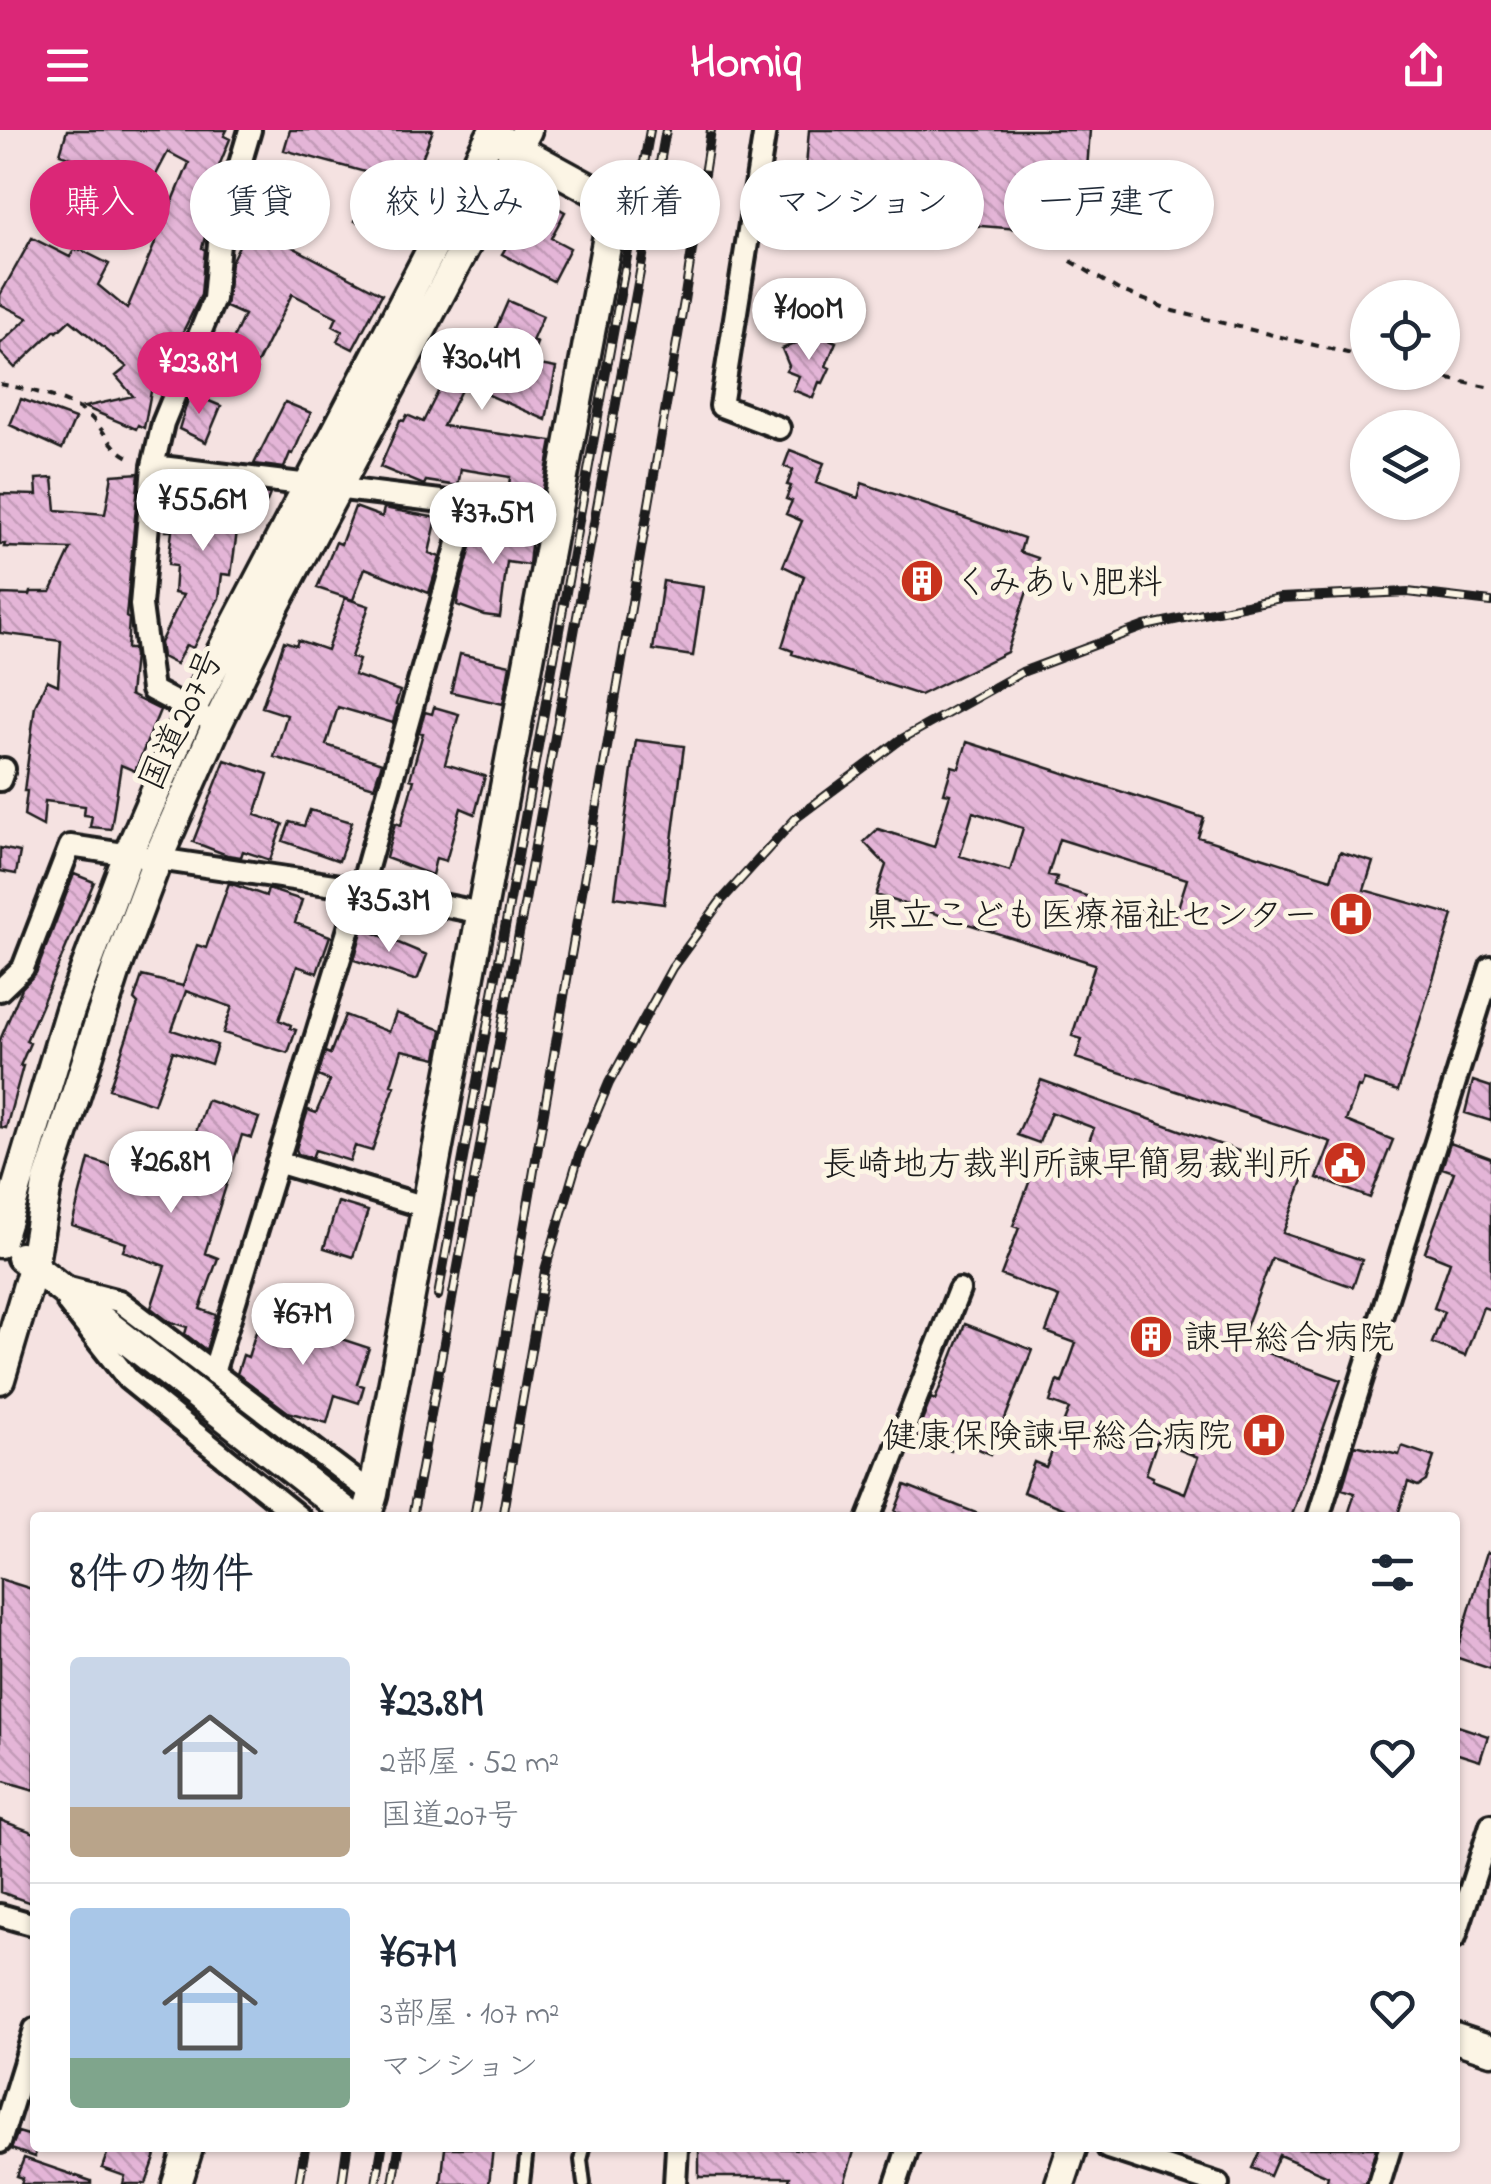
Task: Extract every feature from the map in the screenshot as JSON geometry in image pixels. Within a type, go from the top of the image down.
[{"type":"street","points":[[217,724],[152,690],[141,605],[153,466],[163,423],[214,299],[220,232],[250,130]]},
{"type":"street","points":[[765,130],[720,406],[778,428]]},
{"type":"street","points":[[43,1276],[119,1301],[213,1373],[370,1506],[429,1208],[608,236],[610,209],[600,194],[502,135]]},
{"type":"street","name":"国道207号","points":[[0,1378],[43,1276],[47,1184],[117,968],[157,860],[274,607],[324,486],[502,135]]},
{"type":"street","points":[[153,466],[556,515]]},
{"type":"street","points":[[324,486],[192,710],[128,855],[70,1010],[0,1240],[346,1512]]},
{"type":"street","points":[[213,1373],[361,889],[469,504]]},
{"type":"street","points":[[0,990],[23,968],[70,846],[361,889],[482,913]]},
{"type":"street","points":[[1320,1512],[1491,968]]},
{"type":"street","points":[[278,1162],[429,1208]]},
{"type":"street","points":[[43,1276],[128,1379],[293,1512]]},
{"type":"street","points":[[871,1512],[959,1290]]},
{"type":"street","points":[[1460,1921],[1491,1825]]},
{"type":"street","points":[[0,1916],[30,1925]]},
{"type":"street","points":[[1460,2039],[1491,2050]]},
{"type":"street","points":[[0,2142],[30,2045]]},
{"type":"street","points":[[177,2184],[187,2152]]},
{"type":"street","points":[[675,2184],[676,2152]]},
{"type":"street","points":[[896,2184],[907,2152]]},
{"type":"street","points":[[1060,2184],[1071,2152]]},
{"type":"street","points":[[1120,2152],[1218,2184]]},
{"type":"street","points":[[1379,2184],[1389,2152]]},
{"type":"lane","points":[[523,2184],[526,2152]]},
{"type":"lane","points":[[583,2152],[584,2184]]},
{"type":"path","points":[[1072,261],[1117,289],[1173,311],[1350,354]]},
{"type":"path","points":[[1460,381],[1491,388]]},
{"type":"path","points":[[0,384],[18,386],[84,412],[120,454],[153,466]]},
{"type":"building","points":[[67,130],[227,130],[224,136],[230,139],[221,160],[190,160],[190,250],[205,250],[201,295],[173,352],[159,350],[144,428],[138,425],[136,429],[84,407],[133,396],[116,376],[127,367],[70,320],[15,368],[0,352],[0,344],[28,318],[0,304],[0,295],[30,242],[30,250],[56,250],[70,257],[74,250],[81,250],[109,264],[98,285],[127,309],[152,250],[170,250],[170,208],[189,163],[168,152],[164,160],[77,160],[60,154]]},
{"type":"building","points":[[290,130],[433,130],[421,160],[350,160],[350,168],[284,150]]},
{"type":"building","points":[[809,130],[1090,130],[1088,160],[1004,160],[1004,228],[984,226],[984,160],[807,160]]},
{"type":"building","points":[[560,243],[570,248],[553,281],[502,254],[504,250],[560,250]]},
{"type":"building","points":[[237,250],[298,250],[382,294],[353,349],[337,341],[342,331],[333,326],[337,317],[292,294],[257,364],[228,350],[244,315],[226,307],[231,262]]},
{"type":"building","points":[[508,301],[543,316],[532,341],[537,343],[529,363],[556,368],[546,420],[464,384],[443,426],[552,441],[541,499],[508,495],[510,477],[461,469],[458,486],[426,481],[424,485],[380,467],[400,420],[404,421],[407,415],[423,422],[446,376],[435,371],[449,343],[455,346],[458,336],[487,349]]},
{"type":"building","points":[[812,332],[836,342],[826,366],[830,368],[813,398],[793,390],[799,376],[786,371],[789,366],[782,349],[803,340],[808,342]]},
{"type":"building","points":[[190,393],[221,406],[206,442],[179,429]]},
{"type":"building","points":[[21,399],[75,419],[62,449],[10,425]]},
{"type":"building","points":[[285,402],[311,413],[293,454],[290,453],[284,468],[254,464]]},
{"type":"building","name":"くみあい肥料","points":[[790,450],[824,463],[816,483],[858,498],[862,483],[1024,538],[1020,552],[1038,558],[1007,652],[920,695],[792,654],[793,651],[782,647],[804,576],[783,566],[802,521],[786,514],[792,501],[786,499],[793,470],[784,466]]},
{"type":"building","points":[[139,473],[126,617],[127,649],[133,649],[134,656],[130,695],[160,710],[135,771],[121,765],[111,829],[90,827],[92,816],[84,815],[85,806],[45,801],[43,826],[24,816],[24,791],[35,706],[47,680],[58,685],[61,641],[0,633],[0,597],[51,592],[71,549],[0,544],[0,494],[37,495],[36,479],[53,478],[56,510],[105,514],[112,475]]},
{"type":"building","points":[[173,482],[270,494],[261,516],[251,515],[249,532],[237,531],[231,575],[222,574],[219,598],[193,648],[186,645],[176,664],[162,657],[160,643],[183,595],[174,593],[176,566],[168,565],[172,531],[166,531]]},
{"type":"building","points":[[355,507],[382,517],[384,508],[437,518],[429,553],[440,557],[429,593],[365,568],[353,600],[317,588],[336,542],[341,544]]},
{"type":"building","points":[[504,523],[533,526],[529,565],[507,562],[500,617],[457,605],[473,540],[482,543],[484,528],[503,529]]},
{"type":"building","points":[[663,581],[703,587],[693,656],[653,650]]},
{"type":"building","points":[[345,598],[369,606],[351,657],[359,660],[354,675],[400,691],[393,723],[338,707],[326,745],[382,763],[374,787],[274,757],[287,715],[262,707],[284,641],[296,645],[298,640],[327,650]]},
{"type":"building","points":[[460,654],[510,665],[503,704],[451,692]]},
{"type":"building","points":[[434,707],[459,714],[445,764],[485,776],[475,814],[461,808],[446,861],[436,858],[432,875],[386,858],[395,823],[401,825],[414,780],[410,779],[425,712],[432,714]]},
{"type":"building","points":[[636,740],[684,746],[664,904],[615,897]]},
{"type":"building","points":[[967,742],[1204,818],[1198,837],[1331,879],[1340,852],[1373,862],[1364,890],[1453,915],[1398,1091],[1364,1080],[1346,1121],[1393,1140],[1370,1198],[1317,1178],[1331,1142],[1076,1058],[1082,1039],[1072,1036],[1095,964],[876,895],[886,865],[864,842],[878,829],[934,847],[950,794],[944,793],[952,766],[959,768]],"holes":[[[973,812],[1023,828],[1010,871],[960,856]],[[1059,839],[1187,879],[1176,914],[1142,903],[1139,913],[1055,886],[1057,877],[1048,875]]]},
{"type":"building","points":[[225,760],[268,774],[255,815],[283,824],[270,860],[243,851],[241,857],[227,855],[193,842]]},
{"type":"building","points":[[310,810],[352,822],[339,861],[283,841],[290,822],[304,826]]},
{"type":"building","points":[[0,848],[20,852],[16,874],[0,871]]},
{"type":"building","points":[[74,874],[94,882],[26,1041],[30,1043],[20,1066],[6,1128],[0,1127],[0,1040],[22,988],[36,973]]},
{"type":"building","points":[[229,883],[266,896],[268,889],[302,900],[295,923],[330,936],[317,973],[297,966],[279,1020],[296,1030],[288,1053],[223,1033],[232,1007],[186,991],[172,1030],[217,1045],[211,1064],[173,1051],[154,1104],[109,1089],[138,1004],[134,1000],[142,976],[183,986],[197,945],[206,948]]},
{"type":"building","points":[[363,928],[427,955],[418,978],[414,980],[354,960]]},
{"type":"building","points":[[396,1013],[442,1030],[437,1058],[402,1050],[391,1085],[395,1086],[372,1151],[355,1146],[350,1161],[315,1150],[312,1158],[298,1154],[296,1149],[308,1110],[316,1113],[330,1081],[318,1076],[325,1052],[330,1054],[345,1015],[389,1032]]},
{"type":"building","name":"諫早総合病院","points":[[1041,1080],[1305,1175],[1283,1233],[1362,1260],[1353,1287],[1272,1258],[1240,1343],[1341,1380],[1293,1512],[1072,1512],[1023,1492],[1034,1462],[1046,1467],[1069,1409],[1050,1402],[1057,1381],[1062,1383],[1076,1343],[1046,1332],[1059,1297],[1001,1275],[1019,1228],[1013,1226],[1041,1150],[1080,1165],[1094,1128],[1051,1112],[1039,1143],[1017,1135]],"holes":[[[1157,1441],[1198,1457],[1185,1493],[1146,1474]]]},
{"type":"building","points":[[1473,1081],[1491,1087],[1491,1121],[1465,1113]]},
{"type":"building","points":[[207,1100],[259,1118],[252,1138],[242,1135],[205,1253],[218,1258],[200,1309],[216,1315],[206,1350],[185,1334],[187,1327],[168,1321],[151,1308],[165,1266],[123,1251],[126,1243],[72,1225],[89,1159],[177,1187]]},
{"type":"building","points":[[1450,1143],[1491,1158],[1491,1310],[1483,1307],[1465,1356],[1432,1343],[1444,1312],[1434,1308],[1450,1262],[1425,1252],[1454,1172],[1442,1168]]},
{"type":"building","points":[[338,1202],[368,1211],[353,1257],[324,1248]]},
{"type":"building","points":[[262,1313],[369,1348],[357,1384],[364,1386],[359,1403],[335,1395],[327,1423],[288,1412],[237,1374],[243,1355],[248,1357]]},
{"type":"building","points":[[965,1324],[1032,1350],[991,1454],[956,1440],[951,1451],[916,1437]]},
{"type":"building","points":[[1355,1445],[1399,1455],[1402,1446],[1434,1457],[1426,1481],[1418,1486],[1408,1482],[1399,1512],[1349,1512],[1355,1493],[1342,1489]]},
{"type":"building","points":[[905,1485],[974,1512],[897,1512]]},
{"type":"building","points":[[1487,1552],[1491,1553],[1491,1669],[1460,1659],[1460,1641]]},
{"type":"building","points":[[0,1579],[30,1588],[30,1789],[0,1780]]},
{"type":"building","points":[[1460,1727],[1488,1736],[1480,1761],[1460,1755]]},
{"type":"building","points":[[0,1820],[30,1831],[30,1903],[0,1892]]},
{"type":"building","points":[[18,2132],[30,2136],[30,2152],[35,2152],[35,2157],[11,2149]]},
{"type":"building","points":[[108,2152],[156,2155],[146,2184],[123,2184],[125,2176],[102,2168]]},
{"type":"building","points":[[445,2152],[493,2152],[489,2184],[441,2184]]},
{"type":"building","points":[[699,2152],[854,2152],[844,2184],[788,2184],[790,2177],[699,2177]]},
{"type":"building","points":[[1259,2152],[1375,2152],[1366,2184],[1326,2184],[1328,2176],[1279,2155],[1270,2176],[1252,2168]]},
{"type":"building","points":[[24,2158],[91,2184],[21,2184],[23,2178],[17,2176]]},
{"type":"railway","points":[[438,1296],[650,130]]},
{"type":"railway","points":[[413,1512],[666,130]]},
{"type":"railway","points":[[475,1512],[711,130]]},
{"type":"railway","points":[[503,1512],[545,1270],[580,1152],[609,1083],[672,968],[720,902],[796,818],[900,740],[1022,672],[1145,626],[1280,598],[1408,592],[1491,602]]},
{"type":"railway","points":[[299,2184],[304,2152]]},
{"type":"railway","points":[[342,2184],[346,2152]]},
{"type":"railway","points":[[376,2184],[381,2152]]},
{"type":"railway","points":[[393,2184],[398,2152]]},
{"type":"place","name":"くみあい肥料","points":[[922,581]]},
{"type":"place","name":"県立こども医療福祉センター","points":[[1351,914]]},
{"type":"place","name":"長崎地方裁判所諫早簡易裁判所","points":[[1345,1163]]},
{"type":"place","name":"諫早総合病院","points":[[1151,1337]]},
{"type":"place","name":"健康保険諫早総合病院","points":[[1264,1435]]}]
